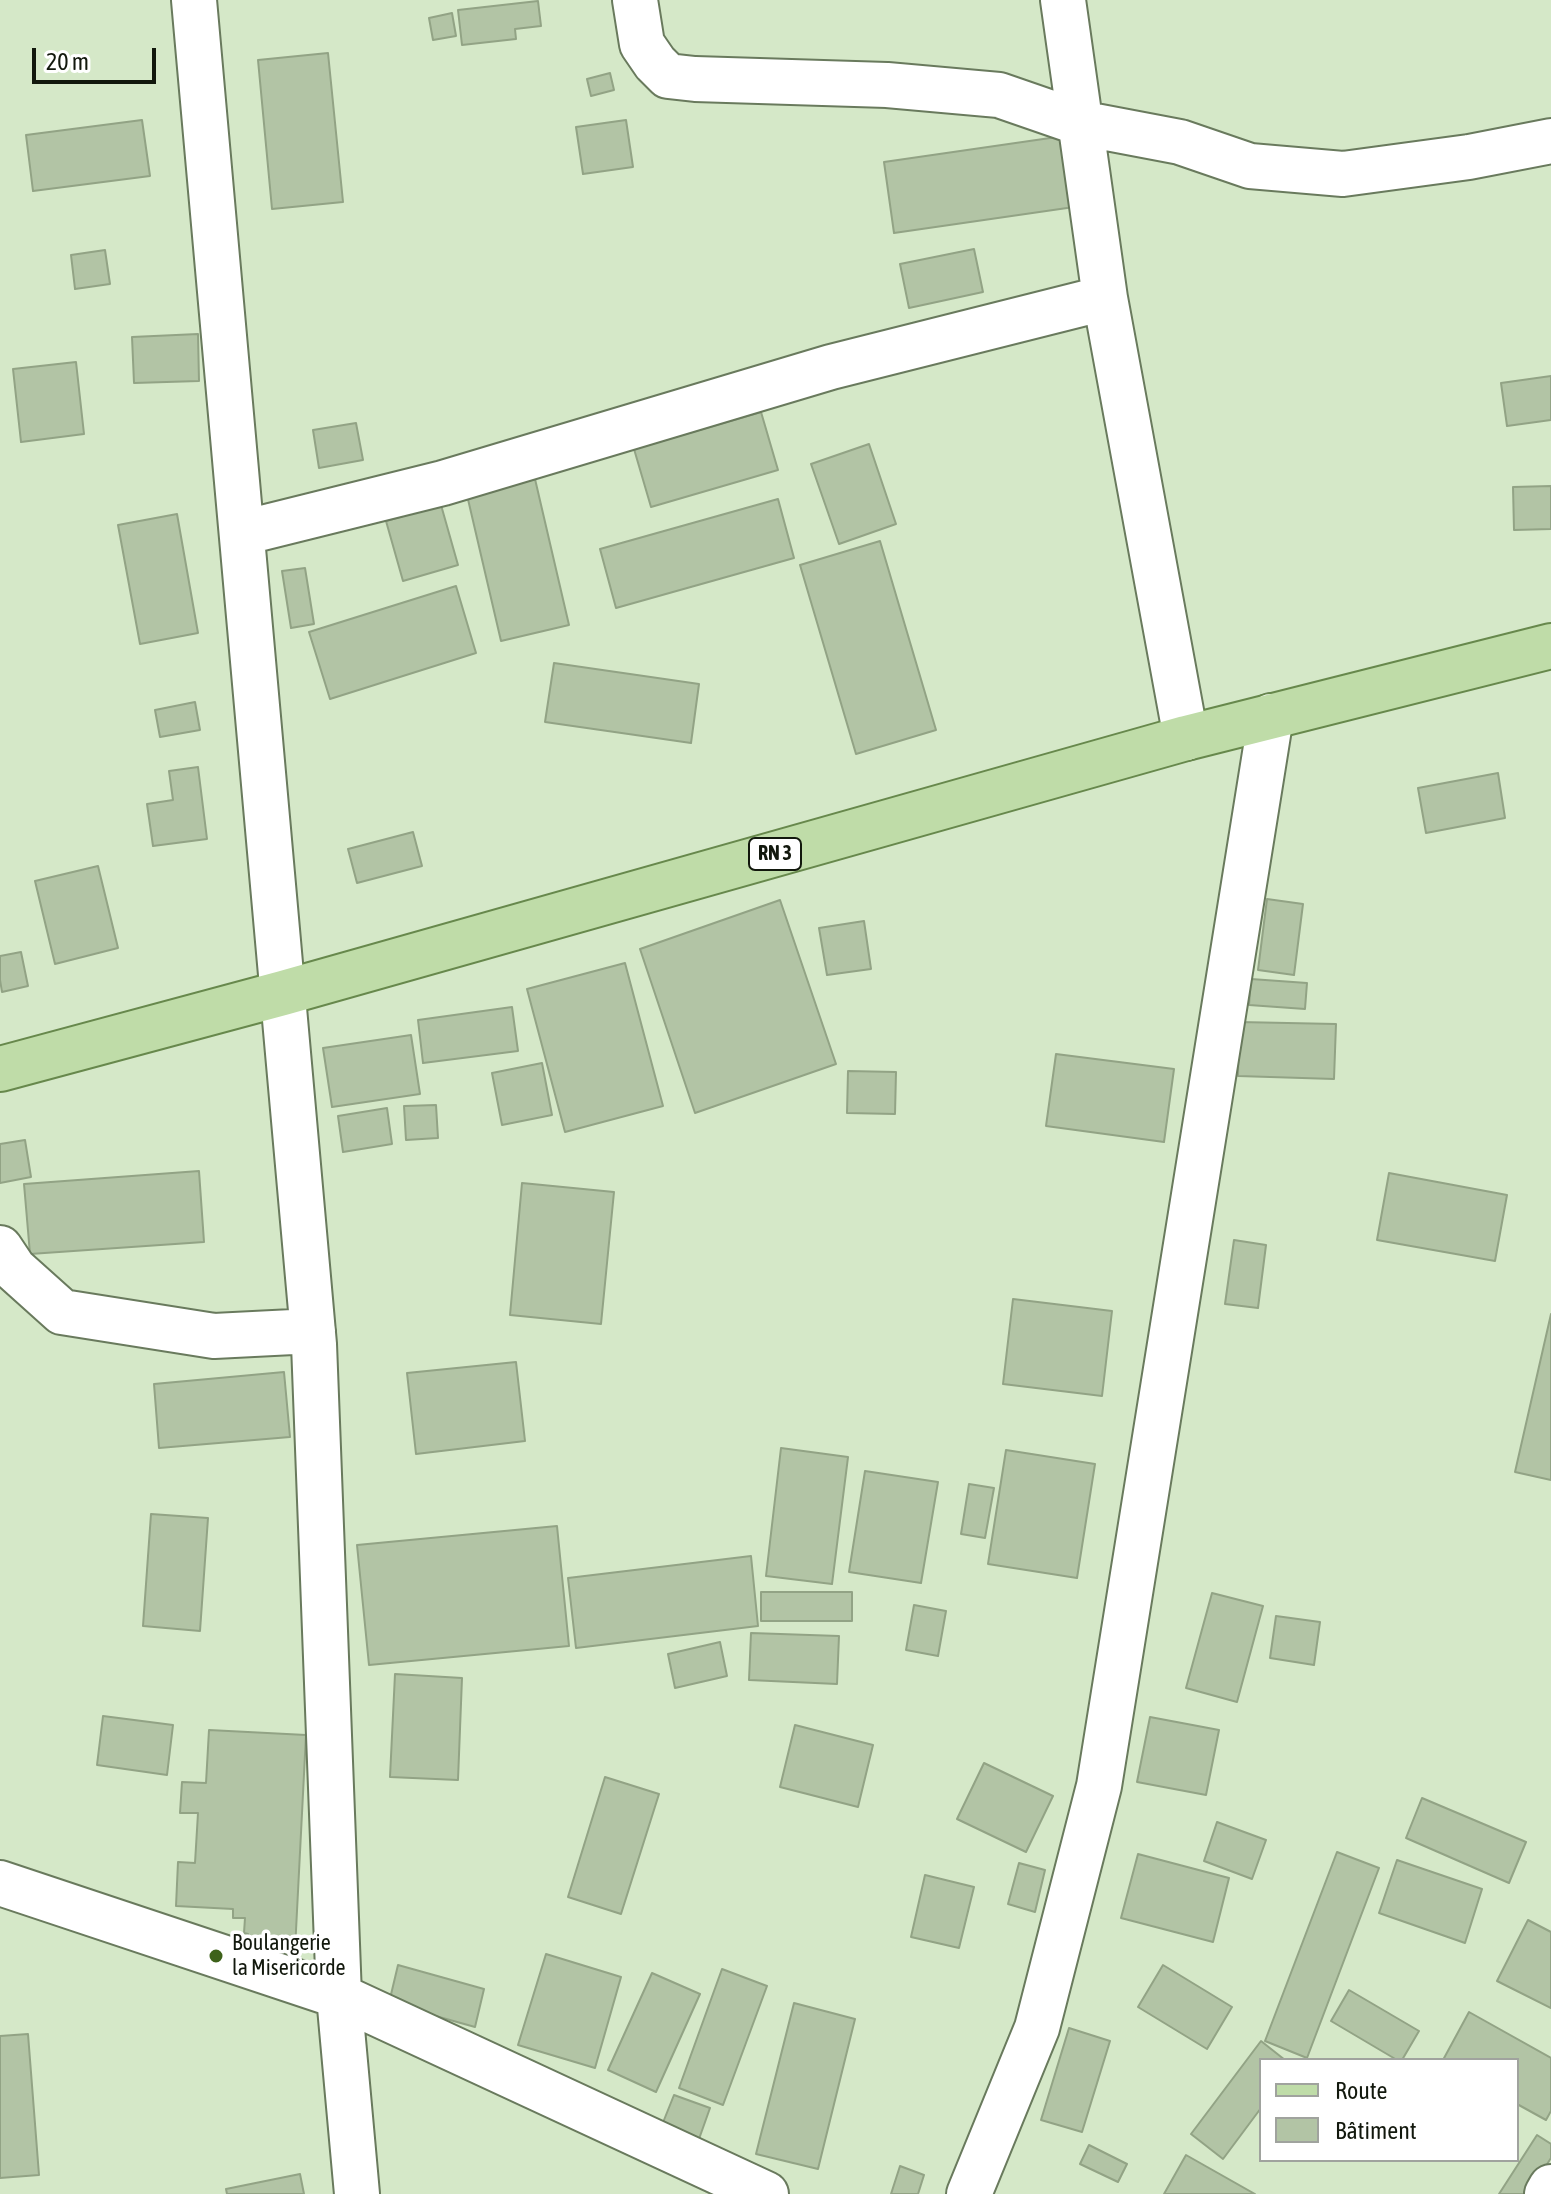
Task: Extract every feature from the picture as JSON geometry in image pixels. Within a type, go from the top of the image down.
[{"type":"main road","name":"RN 3","points":[[0,1069],[283,993],[1186,738],[1551,646]]},
{"type":"street","points":[[194,0],[313,1331],[339,1996],[357,2194]]},
{"type":"street","points":[[635,0],[642,44],[668,76],[887,85],[999,95],[1080,123],[1180,142],[1250,166],[1343,174],[1469,157],[1551,141]]},
{"type":"street","points":[[1063,0],[1105,298],[1186,738]]},
{"type":"street","points":[[242,533],[443,483],[831,367],[1105,298]]},
{"type":"street","points":[[1551,646],[1551,652]]},
{"type":"street","points":[[969,2194],[1037,2028],[1099,1786],[1271,716]]},
{"type":"street","points":[[0,1248],[14,1269],[62,1312],[214,1336],[313,1331]]},
{"type":"street","points":[[0,1883],[339,1996],[766,2194]]},
{"type":"street","points":[[1547,2194],[1551,2187]]},
{"type":"building","points":[[538,1],[541,26],[515,29],[516,39],[462,45],[458,10]]},
{"type":"building","points":[[452,13],[456,36],[433,40],[429,18]]},
{"type":"building","points":[[328,53],[343,202],[272,209],[258,60]]},
{"type":"building","points":[[610,73],[614,90],[591,96],[587,79]]},
{"type":"building","points":[[142,120],[150,176],[33,191],[26,135]]},
{"type":"building","points":[[626,120],[633,167],[583,174],[576,127]]},
{"type":"building","points":[[1064,136],[1074,207],[894,233],[884,162]]},
{"type":"building","points":[[974,249],[983,292],[909,308],[900,264]]},
{"type":"building","points":[[105,250],[110,284],[75,289],[71,255]]},
{"type":"building","points":[[198,334],[199,381],[134,383],[132,337]]},
{"type":"building","points":[[76,362],[84,434],[21,442],[13,369]]},
{"type":"building","points":[[1551,376],[1551,420],[1507,426],[1501,383]]},
{"type":"building","points":[[761,412],[778,470],[651,507],[634,449]]},
{"type":"building","points":[[356,423],[363,460],[319,468],[313,430]]},
{"type":"building","points":[[869,444],[896,524],[839,544],[811,464]]},
{"type":"building","points":[[535,479],[569,625],[501,641],[467,495]]},
{"type":"building","points":[[1551,486],[1551,529],[1514,530],[1513,487]]},
{"type":"building","points":[[778,499],[794,558],[616,608],[600,549]]},
{"type":"building","points":[[441,505],[458,565],[403,581],[386,521]]},
{"type":"building","points":[[177,514],[198,633],[140,644],[118,525]]},
{"type":"building","points":[[880,541],[936,730],[856,754],[800,565]]},
{"type":"building","points":[[305,568],[314,624],[291,628],[282,571]]},
{"type":"building","points":[[456,586],[476,653],[330,699],[309,632]]},
{"type":"building","points":[[554,663],[699,684],[691,743],[545,722]]},
{"type":"building","points":[[195,702],[200,730],[160,737],[155,710]]},
{"type":"building","points":[[198,767],[207,839],[153,846],[147,804],[173,800],[169,771]]},
{"type":"building","points":[[1498,773],[1505,818],[1426,833],[1418,788]]},
{"type":"building","points":[[413,832],[422,866],[357,883],[348,849]]},
{"type":"building","points":[[98,866],[118,948],[55,964],[35,881]]},
{"type":"building","points":[[1267,899],[1303,904],[1294,975],[1258,970]]},
{"type":"building","points":[[780,900],[836,1064],[695,1113],[640,949]]},
{"type":"building","points":[[864,921],[871,969],[827,975],[819,928]]},
{"type":"building","points":[[21,952],[28,986],[2,992],[0,956]]},
{"type":"building","points":[[625,963],[663,1106],[565,1132],[527,989]]},
{"type":"building","points":[[1251,979],[1307,983],[1305,1009],[1249,1005]]},
{"type":"building","points":[[512,1007],[518,1051],[423,1063],[418,1020]]},
{"type":"building","points":[[1239,1022],[1336,1024],[1334,1079],[1238,1076]]},
{"type":"building","points":[[411,1035],[420,1094],[332,1107],[323,1048]]},
{"type":"building","points":[[1056,1054],[1174,1069],[1164,1142],[1046,1126]]},
{"type":"building","points":[[542,1063],[552,1115],[502,1125],[492,1073]]},
{"type":"building","points":[[848,1071],[896,1072],[895,1114],[847,1113]]},
{"type":"building","points":[[436,1105],[438,1138],[406,1140],[404,1106]]},
{"type":"building","points":[[387,1108],[392,1144],[343,1152],[338,1116]]},
{"type":"building","points":[[25,1140],[31,1177],[0,1183],[0,1144]]},
{"type":"building","points":[[199,1171],[204,1242],[30,1254],[24,1184]]},
{"type":"building","points":[[1389,1173],[1507,1195],[1495,1261],[1377,1240]]},
{"type":"building","points":[[522,1183],[614,1192],[601,1324],[510,1315]]},
{"type":"building","points":[[1234,1240],[1266,1245],[1258,1308],[1225,1304]]},
{"type":"building","points":[[1013,1299],[1112,1311],[1102,1396],[1003,1384]]},
{"type":"building","points":[[1551,1314],[1551,1480],[1515,1472]]},
{"type":"building","points":[[516,1362],[525,1441],[416,1454],[407,1373]]},
{"type":"building","points":[[284,1372],[290,1437],[159,1448],[154,1384]]},
{"type":"building","points":[[781,1448],[848,1457],[832,1584],[766,1576]]},
{"type":"building","points":[[1006,1450],[1095,1464],[1077,1578],[988,1564]]},
{"type":"building","points":[[865,1471],[938,1482],[921,1583],[849,1572]]},
{"type":"building","points":[[969,1484],[994,1488],[985,1538],[961,1534]]},
{"type":"building","points":[[151,1514],[208,1518],[200,1631],[143,1626]]},
{"type":"building","points":[[557,1526],[569,1646],[369,1665],[357,1545]]},
{"type":"building","points":[[751,1556],[758,1626],[576,1648],[568,1578]]},
{"type":"building","points":[[761,1592],[852,1592],[852,1621],[761,1621]]},
{"type":"building","points":[[1212,1593],[1263,1606],[1237,1702],[1186,1688]]},
{"type":"building","points":[[914,1605],[946,1611],[938,1656],[906,1650]]},
{"type":"building","points":[[1276,1616],[1320,1622],[1314,1665],[1270,1658]]},
{"type":"building","points":[[751,1633],[839,1636],[837,1684],[749,1680]]},
{"type":"building","points":[[720,1642],[727,1676],[675,1688],[668,1654]]},
{"type":"building","points":[[395,1674],[462,1678],[458,1780],[390,1777]]},
{"type":"building","points":[[103,1716],[173,1725],[167,1775],[97,1765]]},
{"type":"building","points":[[1150,1717],[1219,1730],[1206,1795],[1137,1782]]},
{"type":"building","points":[[795,1725],[873,1745],[858,1807],[780,1787]]},
{"type":"building","points":[[209,1730],[306,1735],[295,1950],[247,1948],[245,1918],[233,1918],[233,1909],[176,1906],[178,1862],[195,1863],[198,1813],[180,1813],[182,1782],[206,1783]]},
{"type":"building","points":[[984,1763],[1053,1796],[1026,1852],[957,1819]]},
{"type":"building","points":[[605,1777],[659,1794],[621,1914],[568,1897]]},
{"type":"building","points":[[1422,1798],[1526,1842],[1509,1883],[1406,1838]]},
{"type":"building","points":[[1217,1822],[1266,1840],[1252,1879],[1204,1861]]},
{"type":"building","points":[[1337,1852],[1379,1868],[1307,2058],[1265,2041]]},
{"type":"building","points":[[1138,1854],[1229,1878],[1213,1942],[1121,1918]]},
{"type":"building","points":[[1397,1860],[1482,1889],[1465,1943],[1379,1913]]},
{"type":"building","points":[[1019,1863],[1045,1870],[1035,1912],[1008,1904]]},
{"type":"building","points":[[925,1875],[974,1887],[959,1948],[911,1937]]},
{"type":"building","points":[[1528,1920],[1551,1932],[1551,2008],[1497,1981]]},
{"type":"building","points":[[546,1954],[621,1977],[595,2068],[518,2045]]},
{"type":"building","points":[[398,1965],[484,1989],[475,2027],[389,2003]]},
{"type":"building","points":[[1163,1965],[1232,2007],[1207,2049],[1138,2007]]},
{"type":"building","points":[[722,1969],[767,1986],[723,2105],[679,2088]]},
{"type":"building","points":[[652,1973],[700,1994],[656,2092],[608,2070]]},
{"type":"building","points":[[1349,1990],[1419,2031],[1403,2058],[1394,2058],[1331,2021]]},
{"type":"building","points":[[794,2003],[855,2019],[818,2169],[756,2154]]},
{"type":"building","points":[[1469,2012],[1551,2058],[1551,2111],[1546,2120],[1519,2105],[1519,2058],[1444,2058]]},
{"type":"building","points":[[1069,2028],[1110,2041],[1082,2132],[1041,2120]]},
{"type":"building","points":[[28,2034],[39,2175],[0,2178],[0,2036]]},
{"type":"building","points":[[1261,2041],[1282,2058],[1259,2058],[1259,2111],[1223,2159],[1191,2134]]},
{"type":"building","points":[[674,2095],[710,2108],[699,2139],[662,2125]]},
{"type":"building","points":[[1537,2135],[1551,2144],[1551,2158],[1528,2194],[1499,2194]]},
{"type":"building","points":[[1089,2145],[1127,2164],[1118,2182],[1080,2164]]},
{"type":"building","points":[[1186,2155],[1255,2194],[1164,2194]]},
{"type":"building","points":[[900,2166],[924,2175],[918,2194],[891,2194]]},
{"type":"building","points":[[300,2174],[304,2194],[227,2194],[226,2189]]},
{"type":"place","name":"Boulangerie la Misericorde","points":[[216,1956]]}]
